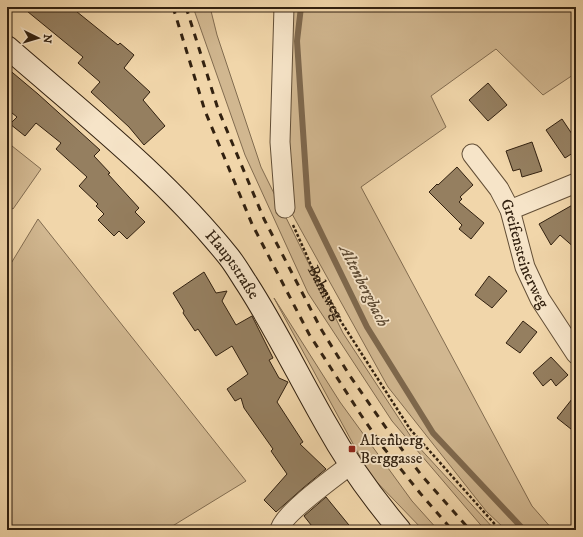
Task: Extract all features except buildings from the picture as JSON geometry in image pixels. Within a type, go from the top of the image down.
[{"type":"main road","name":"Hauptstraße","points":[[7,47],[176,197],[230,258],[266,312],[326,425],[350,465],[384,512],[400,530]]},
{"type":"street","points":[[284,7],[280,142],[285,208]]},
{"type":"street","name":"Greifensteinerweg","points":[[472,154],[499,189],[510,210],[525,267],[540,299],[576,354]]},
{"type":"street","points":[[510,210],[576,183]]},
{"type":"street","points":[[280,530],[280,526],[293,511],[350,465]]},
{"type":"path","name":"Bahnweg","points":[[285,208],[311,265],[340,320],[410,429],[500,530]]},
{"type":"shaded area","points":[[193,7],[210,7],[217,35],[261,167],[343,333],[415,443],[495,530],[485,530],[392,421],[308,293],[245,155]]},
{"type":"shaded area","points":[[289,7],[576,7],[576,73],[543,95],[496,49],[431,96],[446,127],[361,187],[532,506],[553,530],[506,530],[486,511],[388,387],[291,212],[286,59]]},
{"type":"shaded area","points":[[7,142],[41,169],[13,209],[7,205]]},
{"type":"shaded area","points":[[38,219],[246,481],[166,530],[7,530],[7,270]]},
{"type":"shaded area","points":[[274,298],[340,402],[412,501],[438,530],[423,530],[370,475]]},
{"type":"waterway","name":"Altenbergbach","points":[[301,7],[297,41],[308,206],[367,327],[433,433],[524,530]]},
{"type":"railway","points":[[173,7],[205,111],[252,224],[309,334],[383,447],[452,530]]},
{"type":"railway","points":[[186,7],[218,109],[264,219],[321,329],[350,376],[389,432],[422,476],[470,530]]},
{"type":"place","name":"Altenberg Berggasse","points":[[352,449]]}]
